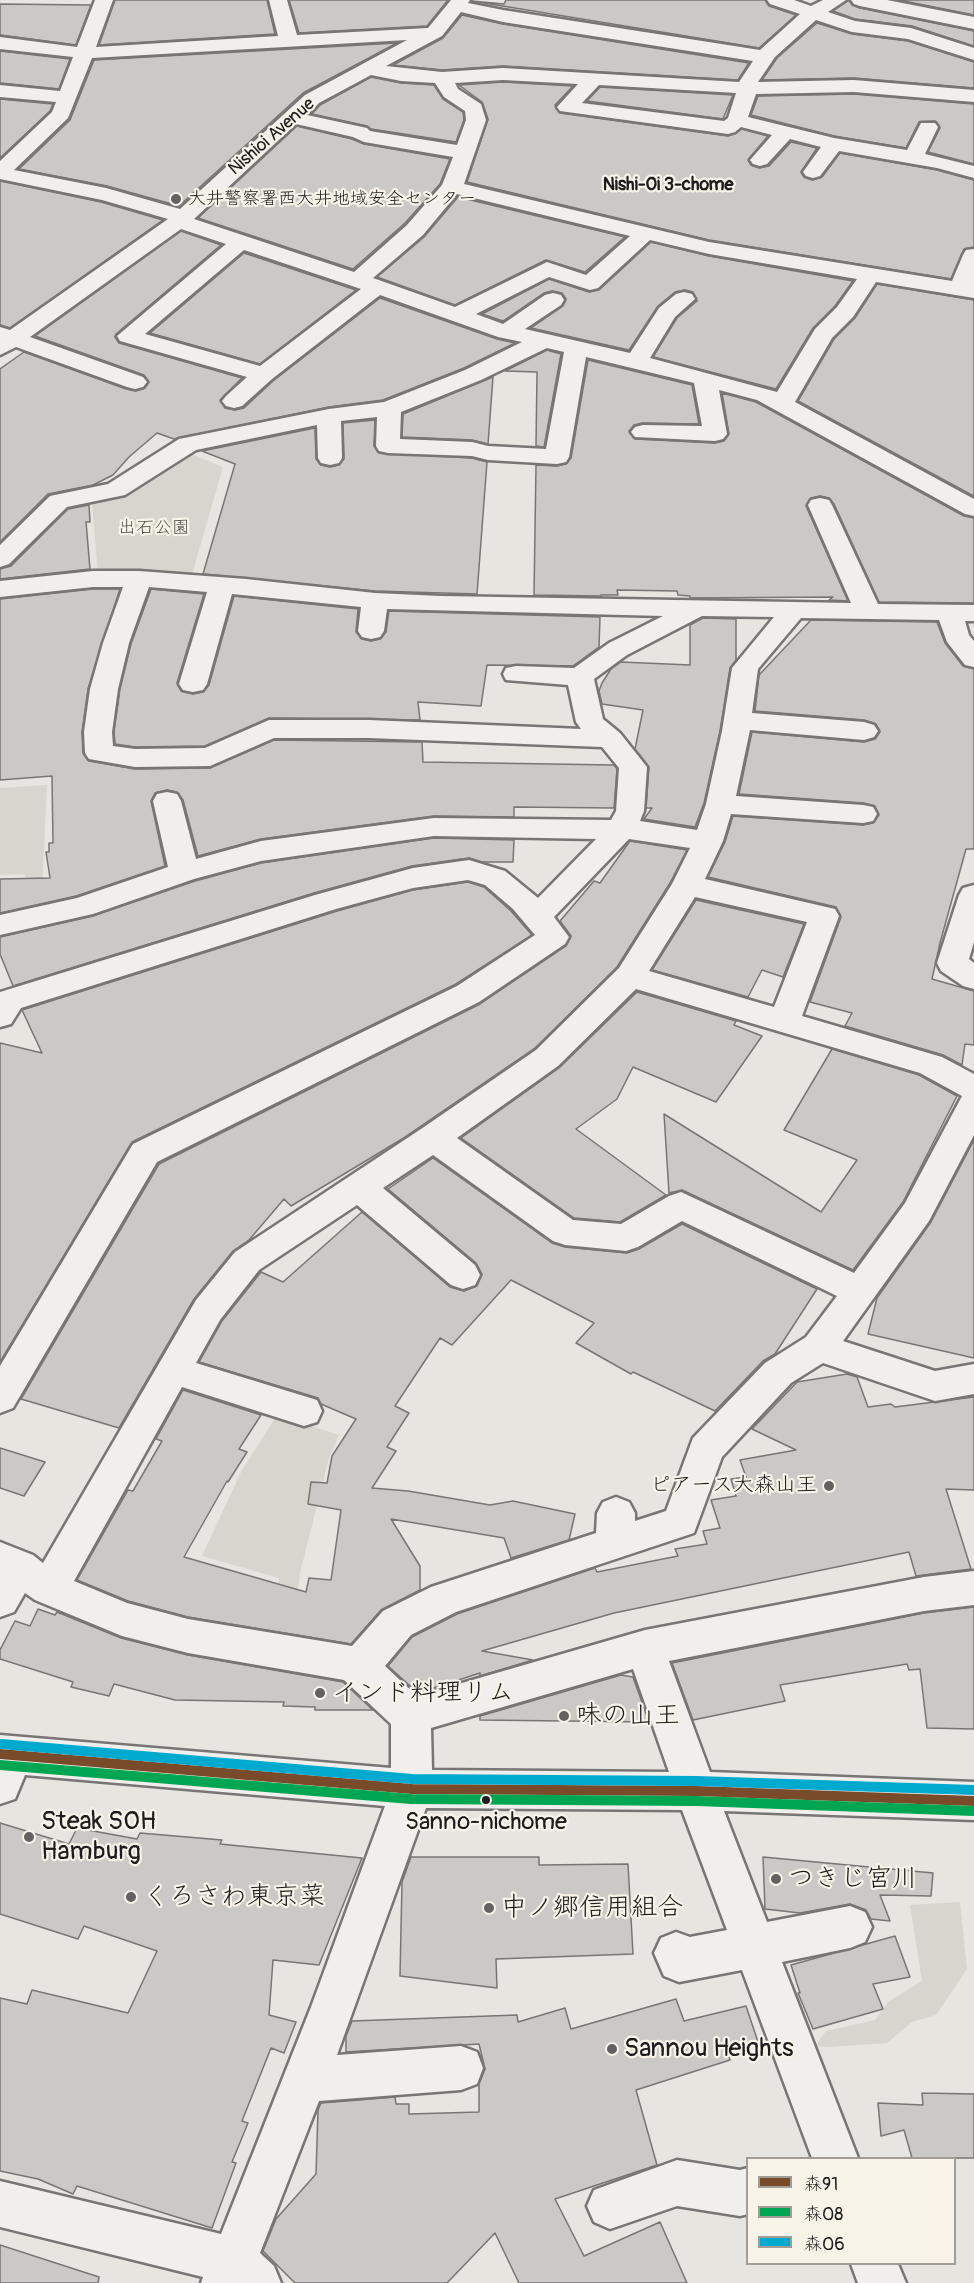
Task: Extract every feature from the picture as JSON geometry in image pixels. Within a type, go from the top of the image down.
[{"type":"street","points":[[0,172],[61,114],[104,0]]},
{"type":"street","points":[[278,0],[289,41]]},
{"type":"street","points":[[776,0],[852,26],[911,34],[974,54]]},
{"type":"street","points":[[612,31],[594,67],[567,107],[728,128],[737,120],[749,79],[766,57],[812,13],[837,0]]},
{"type":"street","points":[[860,0],[974,23]]},
{"type":"street","points":[[459,3],[503,16],[612,31],[766,57]]},
{"type":"street","name":"Nishioi Avenue","points":[[4,340],[180,219],[312,99],[435,33],[459,3]]},
{"type":"street","points":[[0,43],[83,53],[435,33]]},
{"type":"street","points":[[370,69],[401,75],[442,78],[594,67],[748,88],[855,86],[974,96]]},
{"type":"street","points":[[234,401],[367,283],[452,188],[476,120],[474,108],[451,93],[442,78]]},
{"type":"street","points":[[0,91],[67,97]]},
{"type":"street","points":[[290,117],[360,132],[364,136],[466,153]]},
{"type":"street","points":[[737,120],[834,144],[869,159],[913,158],[974,172]]},
{"type":"street","points":[[913,158],[928,127]]},
{"type":"street","points":[[760,160],[786,132]]},
{"type":"street","points":[[813,172],[834,144]]},
{"type":"street","points":[[0,172],[106,194],[506,332],[541,342],[636,361],[765,395],[974,509]]},
{"type":"street","points":[[452,188],[709,248],[967,290],[974,255]]},
{"type":"street","points":[[456,315],[547,269],[590,283],[646,233]]},
{"type":"street","points":[[241,242],[128,336],[264,374]]},
{"type":"street","points":[[782,404],[815,340],[844,312],[870,275]]},
{"type":"street","points":[[636,361],[667,314],[684,299]]},
{"type":"street","points":[[506,332],[553,300]]},
{"type":"street","points":[[4,340],[135,382]]},
{"type":"street","points":[[0,559],[59,501],[116,490],[189,444],[329,416],[390,408],[473,375],[541,342]]},
{"type":"street","points":[[390,408],[388,446],[472,449],[488,453],[557,457],[576,348]]},
{"type":"street","points":[[643,432],[715,434],[705,379]]},
{"type":"street","points":[[329,416],[330,458]]},
{"type":"street","points":[[820,505],[868,611]]},
{"type":"street","points":[[0,589],[93,579],[138,579],[375,601],[441,604],[962,612],[956,636],[974,659]]},
{"type":"street","points":[[138,579],[116,643],[104,689],[98,732],[99,753],[135,758],[210,757],[268,729],[369,729],[610,739]]},
{"type":"street","points":[[193,684],[222,585]]},
{"type":"street","points":[[371,631],[375,601]]},
{"type":"street","points":[[516,674],[580,677],[618,649],[698,608]]},
{"type":"street","points":[[0,1600],[173,1370],[208,1310],[248,1262],[434,1138],[547,1059],[630,976],[687,885],[708,841],[720,804],[745,668],[794,610]]},
{"type":"street","points":[[538,916],[621,830],[630,811],[633,767],[610,739],[590,722],[580,677]]},
{"type":"street","points":[[737,720],[864,731]]},
{"type":"street","points":[[167,801],[183,872]]},
{"type":"street","points":[[720,804],[863,814]]},
{"type":"street","points":[[0,925],[82,907],[183,872],[261,851],[434,827],[621,830],[708,841]]},
{"type":"street","points":[[0,1016],[10,1000],[326,902],[413,878],[469,870],[495,878],[538,916],[554,937],[468,993],[145,1153],[0,1398]]},
{"type":"street","points":[[687,885],[824,916],[784,1021]]},
{"type":"street","points":[[974,895],[952,963],[974,978]]},
{"type":"street","points":[[630,976],[931,1065],[974,1088]]},
{"type":"street","points":[[23,1572],[122,1618],[188,1636],[354,1664],[368,1658],[397,1623],[445,1599],[616,1528],[681,1522],[706,1449],[778,1373],[819,1347],[917,1212],[974,1104]]},
{"type":"street","points":[[434,1138],[565,1232],[626,1238],[681,1205],[861,1292]]},
{"type":"street","points":[[359,1187],[463,1275]]},
{"type":"street","points":[[819,1347],[935,1386],[974,1379]]},
{"type":"street","points":[[173,1370],[304,1411]]},
{"type":"street","points":[[411,1716],[645,1648],[924,1594],[974,1588]]},
{"type":"street","points":[[645,1648],[696,1791],[835,2157]]},
{"type":"street","points":[[0,2204],[239,2276],[304,2080],[412,1789],[411,1716],[354,1664]]},
{"type":"street","points":[[4,1764],[412,1789],[696,1791],[974,1800]]},
{"type":"street","points":[[676,1953],[679,1961],[850,1927]]},
{"type":"street","points":[[304,2080],[461,2068]]},
{"type":"street","points":[[610,2206],[677,2183],[740,2193],[746,2190]]},
{"type":"street","points":[[875,2265],[882,2283]]},
{"type":"green space","name":"出石公園","points":[[184,451],[223,467],[191,578],[98,576],[92,501]]},
{"type":"green space","points":[[47,785],[41,913],[20,915],[25,874],[0,875],[0,788]]},
{"type":"green space","points":[[277,1415],[339,1435],[329,1458],[300,1573],[291,1645],[272,1641],[279,1578],[202,1556],[241,1472]]},
{"type":"green space","points":[[960,1902],[967,1969],[936,2015],[912,2022],[887,2043],[815,2046],[826,2031],[875,2020],[888,2002],[922,1981],[910,1905]]},
{"type":"building","points":[[115,0],[267,0],[275,34],[99,45]]},
{"type":"building","points":[[289,0],[448,0],[427,26],[299,33]]},
{"type":"building","points":[[506,0],[765,0],[769,6],[796,15],[759,48],[472,1],[504,4]]},
{"type":"building","points":[[849,0],[852,5],[860,8],[974,31],[974,46],[912,26],[855,19],[833,11]]},
{"type":"building","points":[[899,0],[974,0],[974,15]]},
{"type":"building","points":[[0,4],[91,5],[76,45],[0,35]]},
{"type":"building","points":[[462,15],[503,24],[749,63],[738,80],[503,66],[442,70],[393,65],[443,38]]},
{"type":"building","points":[[817,23],[852,34],[908,41],[974,62],[974,88],[854,78],[762,80],[777,58]]},
{"type":"building","points":[[397,43],[303,93],[179,206],[107,186],[19,169],[70,120],[94,60]]},
{"type":"building","points":[[0,51],[70,59],[59,89],[0,83]]},
{"type":"building","points":[[371,77],[401,83],[434,85],[443,99],[463,112],[464,120],[456,142],[371,129],[367,126],[312,114],[320,105]]},
{"type":"building","points":[[503,82],[573,86],[555,105],[560,113],[728,136],[742,129],[768,136],[748,160],[751,165],[759,168],[769,166],[791,142],[817,148],[801,172],[804,177],[812,180],[822,177],[840,153],[937,170],[974,180],[974,247],[964,249],[951,279],[709,240],[467,182],[488,119],[482,102],[459,85]]},
{"type":"building","points":[[600,87],[733,95],[723,119],[587,101]]},
{"type":"building","points":[[854,94],[974,104],[974,164],[928,152],[940,128],[935,121],[919,122],[906,148],[834,136],[751,115],[758,96]]},
{"type":"building","points":[[0,99],[53,104],[50,111],[0,158]]},
{"type":"building","points":[[297,126],[364,144],[450,159],[440,184],[405,223],[353,269],[198,218]]},
{"type":"building","points":[[0,181],[101,202],[163,220],[10,328],[0,325]]},
{"type":"building","points":[[458,197],[625,237],[585,272],[546,260],[455,305],[377,277],[424,237]]},
{"type":"building","points":[[181,231],[221,245],[115,337],[119,343],[242,378],[220,400],[225,408],[235,410],[244,408],[273,381],[380,298],[497,339],[515,343],[464,368],[383,400],[329,407],[174,439],[157,433],[129,457],[113,475],[93,485],[48,494],[0,542],[0,369],[24,352],[126,389],[136,391],[145,388],[149,382],[144,375],[35,336]]},
{"type":"building","points":[[651,242],[709,256],[853,281],[835,306],[813,328],[776,389],[653,357],[677,318],[697,301],[693,292],[685,290],[675,292],[658,306],[629,350],[531,328],[563,306],[566,299],[562,293],[552,291],[544,293],[503,321],[482,314],[549,279],[589,292],[599,290]]},
{"type":"building","points":[[244,253],[356,290],[260,364],[150,333]]},
{"type":"building","points":[[877,284],[974,300],[974,496],[798,401],[834,339],[855,318]]},
{"type":"building","points":[[547,350],[561,354],[544,447],[536,446],[537,372],[505,371]]},
{"type":"building","points":[[588,360],[692,385],[699,424],[642,423],[634,425],[629,431],[635,439],[715,443],[724,441],[729,434],[722,393],[756,402],[964,516],[974,518],[974,603],[879,602],[834,504],[829,498],[820,496],[811,498],[806,506],[848,601],[829,600],[833,597],[690,598],[690,596],[678,595],[677,591],[617,590],[618,595],[601,596],[534,595],[536,465],[557,466],[566,464],[571,458]]},
{"type":"building","points":[[493,377],[488,444],[472,440],[402,437],[403,414]]},
{"type":"building","points":[[375,420],[374,446],[379,453],[472,458],[487,462],[477,594],[375,591],[203,574],[235,464],[202,451],[315,428],[316,459],[321,465],[330,467],[339,465],[344,459],[343,423]]},
{"type":"building","points":[[89,505],[90,522],[86,522],[90,569],[0,579],[0,569],[11,566],[68,509]]},
{"type":"building","points":[[93,589],[120,589],[88,689],[82,732],[83,753],[89,761],[135,769],[210,768],[274,740],[422,742],[423,762],[614,765],[617,769],[614,808],[514,807],[514,817],[434,816],[261,839],[198,856],[183,800],[177,792],[167,790],[155,793],[151,801],[165,866],[76,896],[0,913],[0,879],[50,878],[46,852],[49,852],[49,843],[53,843],[52,776],[0,780],[0,599]]},
{"type":"building","points":[[151,589],[204,594],[177,683],[181,691],[193,694],[203,692],[209,685],[234,596],[358,609],[356,632],[362,639],[371,641],[380,639],[386,632],[389,611],[600,617],[599,647],[573,666],[487,665],[481,706],[418,702],[420,720],[269,718],[205,746],[135,747],[115,744],[114,732],[120,689],[131,644]]},
{"type":"building","points":[[703,618],[736,619],[736,660],[730,668],[720,731],[704,803],[695,827],[644,819],[652,808],[646,808],[649,767],[635,749],[643,710],[602,704],[599,691],[611,669],[621,662],[690,665],[690,625]]},
{"type":"building","points":[[811,620],[937,622],[945,643],[963,666],[974,669],[974,849],[966,849],[932,979],[974,991],[974,1045],[965,1044],[962,1065],[943,1055],[845,1026],[852,1013],[810,1002],[841,917],[836,907],[708,877],[725,842],[733,816],[863,825],[873,823],[879,815],[875,806],[863,803],[739,794],[752,732],[864,742],[875,739],[880,732],[876,724],[864,720],[755,711],[759,675]]},
{"type":"building","points":[[434,838],[514,840],[513,862],[482,862],[469,858],[412,866],[314,893],[13,986],[0,954],[0,937],[93,916],[195,881],[261,863]]},
{"type":"building","points":[[630,841],[687,850],[670,883],[617,967],[535,1048],[402,1139],[291,1206],[284,1199],[249,1240],[233,1251],[194,1299],[119,1428],[21,1399],[159,1164],[480,1004],[566,946],[571,936],[560,921],[594,881],[600,883]]},
{"type":"building","points":[[468,882],[484,887],[511,911],[532,935],[456,984],[132,1142],[0,1362],[0,1043],[42,1053],[22,1010],[337,911],[413,890]]},
{"type":"building","points":[[696,900],[804,924],[783,977],[762,970],[748,997],[652,970]]},
{"type":"building","points":[[637,992],[736,1021],[734,1025],[762,1036],[716,1102],[633,1067],[617,1099],[576,1129],[666,1195],[620,1222],[574,1218],[461,1138],[559,1068]]},
{"type":"building","points":[[832,1049],[919,1075],[957,1096],[903,1202],[853,1270],[682,1190],[669,1193],[664,1114],[821,1212],[857,1160],[784,1130]]},
{"type":"building","points":[[974,1140],[974,1358],[868,1334],[877,1298],[931,1222]]},
{"type":"building","points":[[433,1158],[552,1243],[565,1247],[627,1253],[639,1249],[682,1224],[817,1289],[775,1354],[763,1361],[715,1411],[633,1372],[631,1374],[576,1343],[594,1323],[511,1280],[452,1345],[440,1338],[395,1406],[409,1413],[387,1447],[396,1451],[372,1488],[408,1491],[490,1505],[513,1501],[575,1514],[569,1540],[511,1558],[504,1538],[391,1519],[420,1566],[420,1590],[381,1610],[351,1644],[188,1617],[128,1601],[77,1580],[128,1490],[133,1491],[162,1441],[156,1439],[183,1390],[261,1415],[239,1449],[247,1452],[227,1481],[184,1557],[306,1592],[309,1578],[331,1580],[341,1510],[308,1504],[311,1482],[327,1483],[332,1456],[356,1419],[321,1404],[318,1398],[199,1362],[222,1321],[261,1272],[283,1282],[362,1212],[450,1287],[464,1291],[477,1286],[482,1274],[476,1263],[388,1189]]},
{"type":"building","points":[[847,1374],[857,1377],[868,1407],[891,1404],[895,1407],[974,1397],[974,1490],[946,1489],[971,1569],[916,1576],[909,1552],[614,1613],[482,1651],[533,1660],[480,1676],[480,1673],[418,1693],[388,1666],[412,1637],[457,1614],[595,1568],[597,1572],[678,1556],[675,1549],[707,1544],[703,1531],[720,1528],[711,1500],[736,1496],[731,1479],[746,1477],[740,1460],[796,1450],[752,1429],[797,1382]]},
{"type":"building","points":[[0,1448],[45,1462],[24,1496],[0,1488]]},
{"type":"building","points":[[974,1607],[974,1729],[927,1728],[920,1669],[909,1670],[907,1664],[780,1685],[785,1701],[693,1720],[672,1663],[924,1613]]},
{"type":"building","points":[[38,1609],[55,1615],[57,1612],[121,1638],[188,1655],[343,1682],[373,1710],[315,1710],[315,1707],[283,1706],[284,1702],[175,1700],[114,1684],[109,1696],[71,1687],[73,1682],[0,1659],[0,1650],[15,1621],[30,1626]]},
{"type":"building","points":[[621,1675],[633,1677],[649,1722],[480,1720],[480,1716]]},
{"type":"building","points":[[0,1823],[69,1844],[77,1828],[137,1839],[140,1833],[222,1840],[220,1844],[362,1858],[319,1965],[273,1960],[269,2015],[296,2022],[284,2053],[271,2048],[242,2121],[248,2123],[232,2162],[236,2163],[212,2228],[77,2186],[73,2194],[38,2179],[0,2171],[0,1998],[27,2004],[32,1990],[128,2013],[157,1951],[84,1926],[78,1939],[0,1914]]},
{"type":"building","points":[[411,1857],[539,1857],[539,1865],[628,1864],[633,1954],[496,1959],[497,1988],[400,1976],[402,1882]]},
{"type":"building","points":[[763,1857],[933,1873],[931,1896],[880,1895],[890,1921],[871,1919],[866,1910],[850,1904],[800,1913],[765,1909]]},
{"type":"building","points":[[895,1936],[910,1977],[873,1984],[883,2009],[813,2029],[798,1993],[800,1993],[791,1965]]},
{"type":"building","points":[[676,1999],[684,2021],[746,2006],[758,2042],[727,2051],[730,2060],[636,2090],[657,2165],[555,2199],[584,2256],[660,2222],[687,2283],[519,2283],[495,2233],[447,2283],[295,2283],[263,2251],[276,2219],[316,2174],[318,2110],[321,2103],[395,2097],[396,2104],[409,2104],[409,2114],[479,2112],[479,2084],[485,2069],[479,2044],[346,2052],[346,2036],[352,2021],[517,2015],[518,2022],[565,2008],[571,2029]]},
{"type":"building","points":[[922,2093],[974,2094],[974,2158],[912,2157],[904,2130],[881,2136],[878,2103],[923,2105]]},
{"type":"building","points":[[0,2245],[99,2277],[98,2283],[0,2283]]},
{"type":"transit line","name":"森06","points":[[1,1744],[412,1779],[696,1781],[974,1790]]},
{"type":"transit line","name":"森91","points":[[0,1754],[412,1789],[696,1791],[974,1801]]},
{"type":"transit line","name":"森08","points":[[0,1765],[411,1799],[696,1801],[974,1811]]},
{"type":"place","name":"大井警察署西大井地域安全センター","points":[[176,199]]},
{"type":"place","name":"ピアース大森山王","points":[[829,1486]]},
{"type":"place","name":"インド料理リム","points":[[320,1693]]},
{"type":"place","name":"味の山王","points":[[564,1716]]},
{"type":"place","name":"Sanno-nichome","points":[[486,1800]]},
{"type":"place","name":"Steak SOH Hamburg","points":[[29,1837]]},
{"type":"place","name":"つきじ宮川","points":[[776,1879]]},
{"type":"place","name":"くろさわ東京菜","points":[[131,1897]]},
{"type":"place","name":"中ノ郷信用組合","points":[[489,1908]]},
{"type":"place","name":"Sannou Heights","points":[[612,2049]]},
{"type":"district","name":"Nishi-Oi 3-chome","points":[[668,185]]}]
